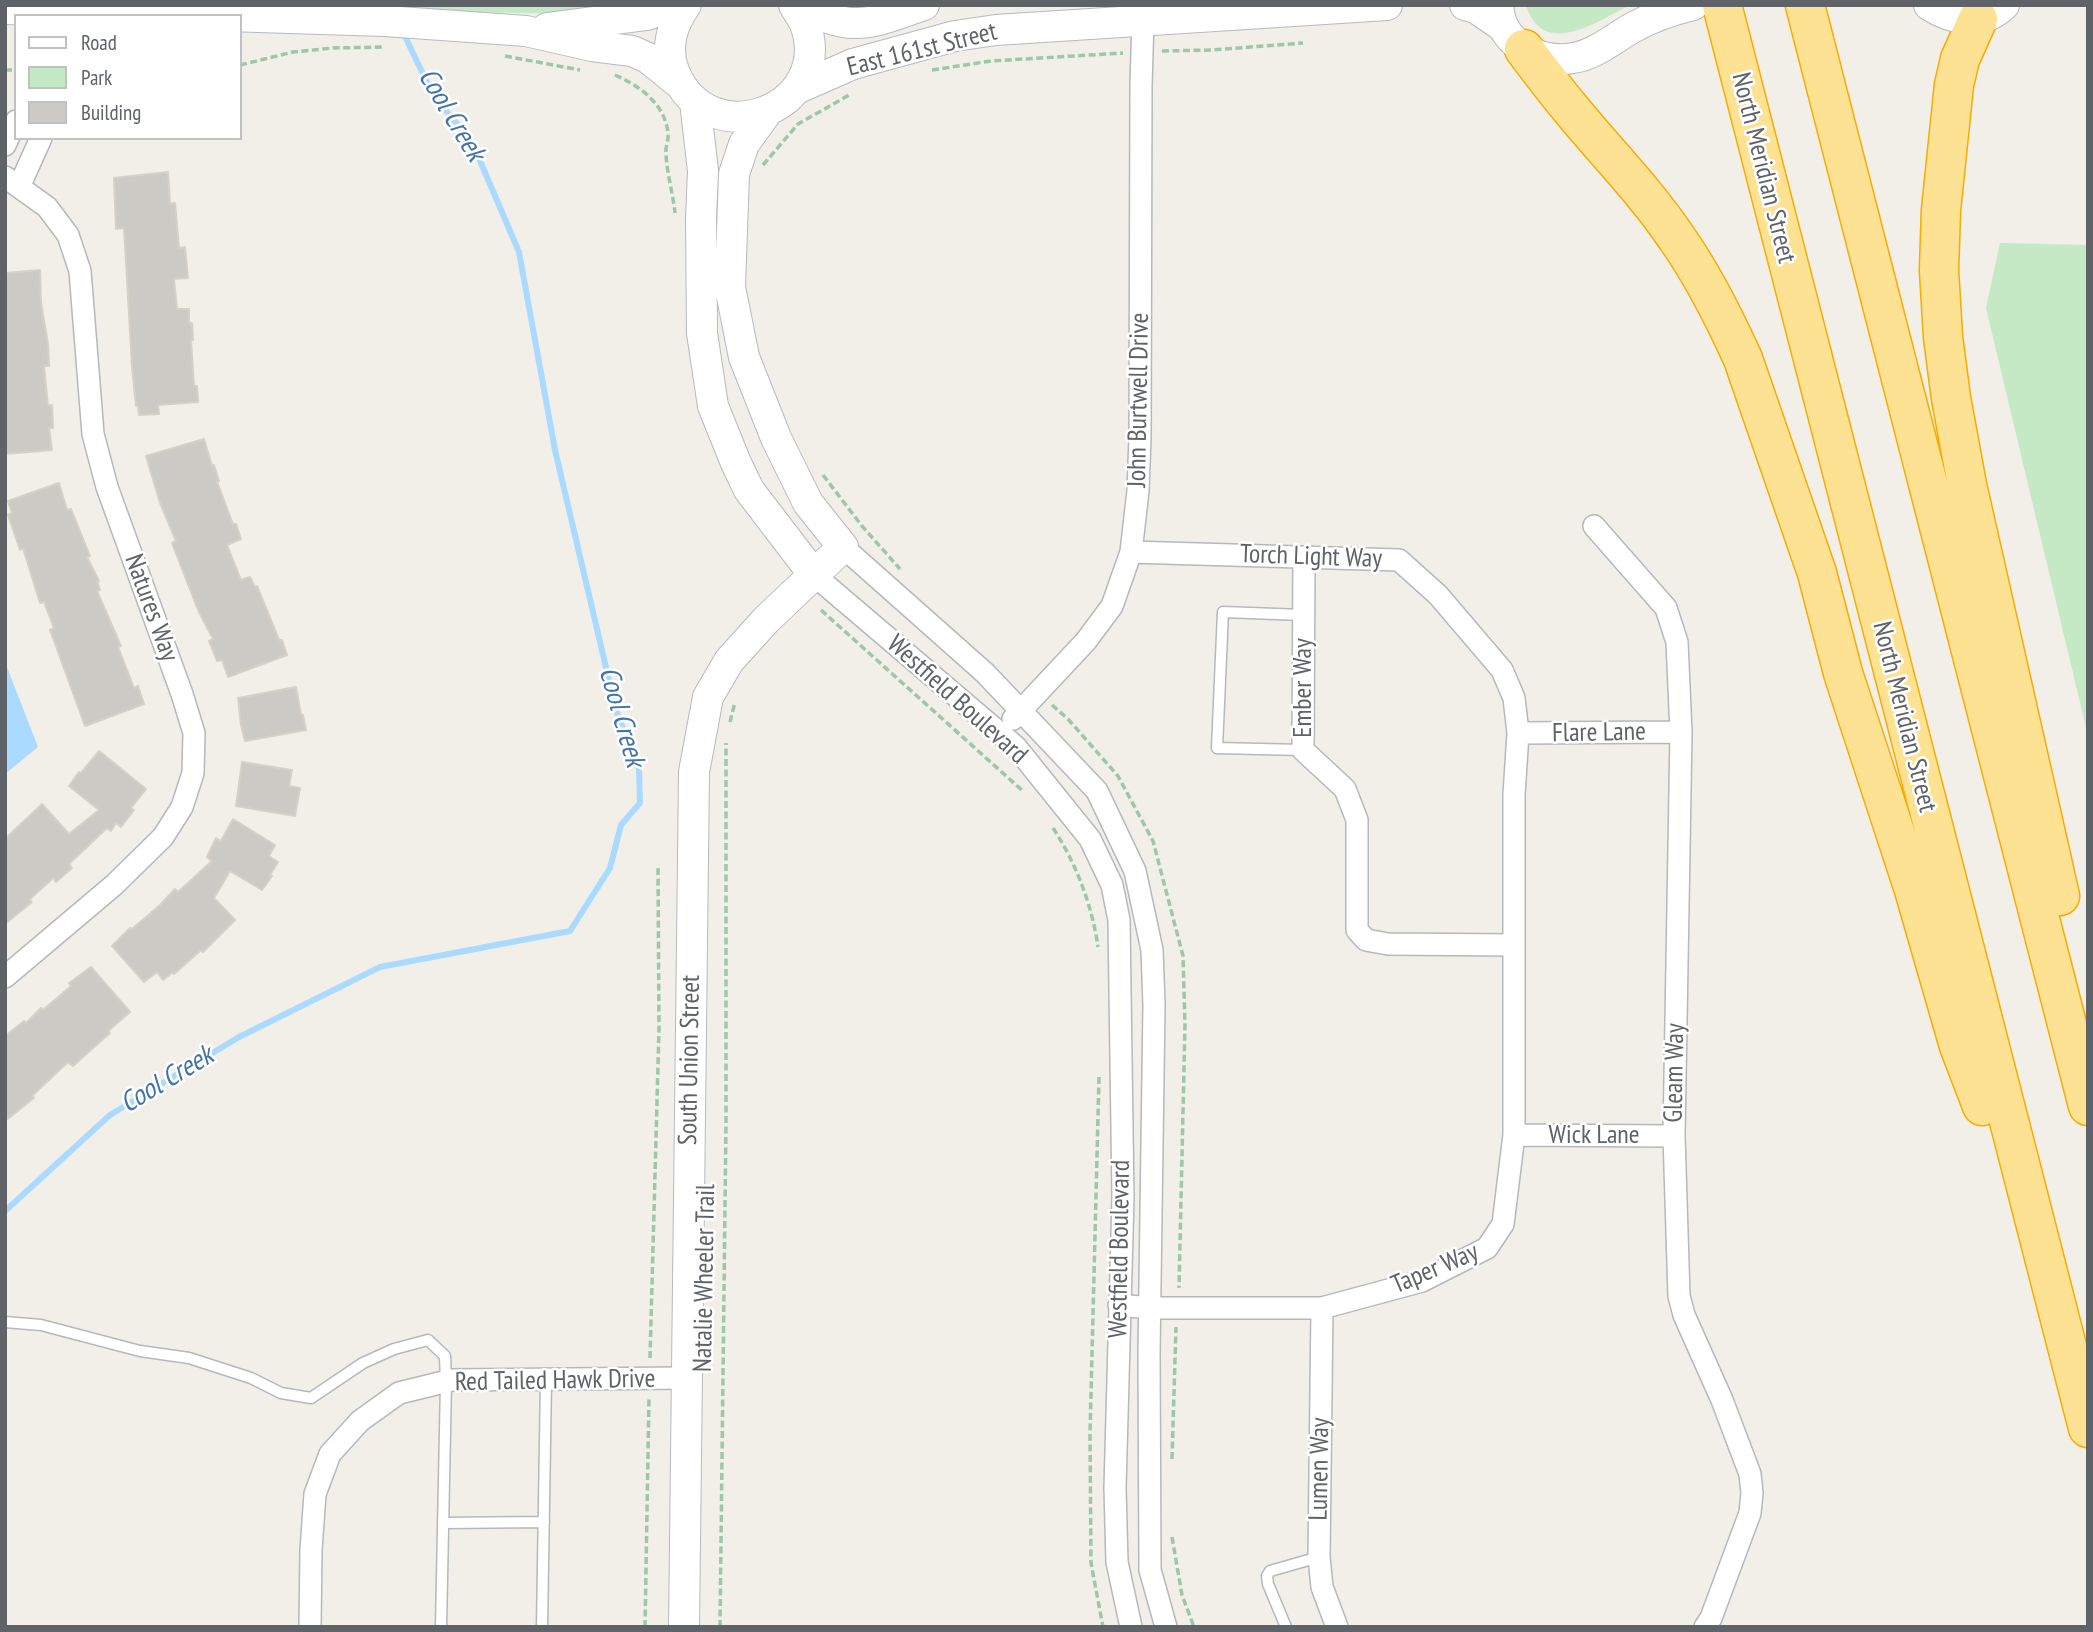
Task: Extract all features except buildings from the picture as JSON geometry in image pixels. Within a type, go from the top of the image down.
[{"type":"highway","name":"North Meridian Street","points":[[1722,5],[2088,1428]]},
{"type":"highway","points":[[1805,5],[2088,1106]]},
{"type":"highway","points":[[2000,10],[1960,59],[1954,85],[1941,210],[1939,270],[1944,349],[1970,498],[2088,1013]]},
{"type":"highway","points":[[1508,27],[1567,106],[1650,202],[1676,237],[1712,295],[1743,359],[1818,573],[1843,673],[1914,890],[1959,1045],[1981,1101],[2071,1367]]},
{"type":"street","points":[[526,31],[647,15],[673,5]]},
{"type":"street","name":"Westfield Boulevard","points":[[686,5],[677,18],[670,40],[671,63],[687,93],[703,171],[702,334],[713,406],[749,490],[807,581],[1016,747],[1090,839],[1112,885],[1119,920],[1123,1198],[1115,1489],[1117,1562],[1130,1627]]},
{"type":"street","points":[[795,5],[805,23],[809,46],[806,68],[796,89]]},
{"type":"street","name":"East 161st Street","points":[[795,5],[838,20],[857,23],[869,22],[924,5]]},
{"type":"street","name":"East 161st Street","points":[[767,112],[783,103],[796,89],[853,64],[955,36],[1041,26],[1387,5]]},
{"type":"street","points":[[1465,5],[1476,8],[1508,27],[1539,56],[1558,59],[1575,58],[1589,53],[1657,16],[1693,5]]},
{"type":"street","points":[[1929,5],[1962,19],[2000,10]]},
{"type":"street","points":[[37,11],[82,14]]},
{"type":"street","name":"John Burtwell Drive","points":[[999,733],[1086,641],[1112,606],[1131,552],[1138,491],[1140,437],[1143,20]]},
{"type":"street","points":[[242,25],[384,34],[422,23],[526,31],[592,46],[632,51],[648,58],[711,112],[729,117],[748,117],[767,112]]},
{"type":"street","name":"Westfield Boulevard","points":[[767,112],[744,144],[734,174],[730,287],[744,357],[776,438],[808,503],[843,547],[985,673],[1097,791],[1135,871],[1152,950],[1154,1005],[1150,1570],[1166,1627]]},
{"type":"street","points":[[5,145],[14,125]]},
{"type":"street","points":[[12,182],[40,140]]},
{"type":"street","name":"Natures Way","points":[[5,977],[114,885],[163,837],[182,807],[193,773],[194,733],[107,487],[93,434],[80,271],[68,235],[58,220],[47,207],[12,182]]},
{"type":"street","name":"Gleam Way","points":[[1594,526],[1666,608],[1677,642],[1681,732],[1674,1136],[1679,1296],[1684,1315],[1746,1459],[1752,1493],[1750,1513],[1711,1618],[1704,1627]]},
{"type":"street","name":"South Union Street","points":[[684,1627],[694,772],[708,697],[729,661],[766,621],[843,547]]},
{"type":"street","name":"Torch Light Way","points":[[1131,552],[1399,560],[1438,595],[1502,670],[1514,698],[1518,733],[1514,795],[1514,945]]},
{"type":"street","name":"Ember Way","points":[[1304,557],[1303,750],[1345,789],[1357,820],[1357,930],[1366,940],[1388,943],[1514,945]]},
{"type":"street","name":"Flare Lane","points":[[1518,733],[1681,732]]},
{"type":"street","name":"Taper Way","points":[[1119,1305],[1150,1308],[1322,1308],[1422,1280],[1488,1248],[1503,1224],[1514,1135],[1514,945]]},
{"type":"street","name":"Wick Lane","points":[[1514,1135],[1674,1136]]},
{"type":"street","name":"Lumen Way","points":[[1322,1308],[1319,1557],[1322,1587],[1337,1627]]},
{"type":"street","name":"Red Tailed Hawk Drive","points":[[310,1627],[315,1494],[330,1454],[360,1422],[399,1393],[446,1382],[685,1378]]},
{"type":"lane","points":[[1303,615],[1223,612],[1217,748],[1303,750]]},
{"type":"lane","points":[[5,1322],[41,1325],[140,1351],[189,1358],[251,1378],[281,1393],[311,1398],[363,1363],[394,1349],[428,1340],[445,1356],[441,1627]]},
{"type":"lane","points":[[542,1627],[547,1380]]},
{"type":"lane","points":[[443,1523],[544,1522]]},
{"type":"lane","points":[[1286,1627],[1267,1576],[1270,1571],[1319,1557]]},
{"type":"path","points":[[242,65],[293,52],[333,48],[384,34]]},
{"type":"path","points":[[927,70],[991,61],[1303,43]]},
{"type":"path","points":[[505,56],[589,72]]},
{"type":"path","points":[[608,74],[617,75],[635,85],[653,100],[664,116],[669,135],[666,153],[676,222]]},
{"type":"path","points":[[761,167],[798,124],[851,93]]},
{"type":"path","points":[[816,465],[862,526],[905,574]]},
{"type":"path","points":[[807,581],[811,601],[1028,795]]},
{"type":"path","points":[[729,729],[737,691]]},
{"type":"path","points":[[1039,693],[1068,719],[1118,776],[1153,841],[1183,956],[1185,1025],[1171,1471]]},
{"type":"path","name":"Natalie Wheeler Trail","points":[[720,1627],[726,1123],[726,741]]},
{"type":"path","points":[[1052,826],[1067,849],[1093,917],[1099,955]]},
{"type":"path","points":[[645,1627],[659,1029],[658,866]]},
{"type":"path","points":[[1099,1077],[1090,1447],[1091,1563],[1103,1627]]},
{"type":"path","points":[[1171,1536],[1182,1595],[1194,1627]]},
{"type":"green space","points":[[409,5],[651,5],[577,14],[410,11]]},
{"type":"green space","points":[[1526,5],[1630,5],[1588,27],[1558,33],[1545,30],[1534,21]]},
{"type":"green space","points":[[2000,243],[2088,245],[2088,736],[1986,308]]},
{"type":"water","points":[[5,662],[38,747],[5,774]]},
{"type":"waterway","name":"Cool Creek","points":[[5,1211],[110,1115],[239,1037],[380,967],[570,931],[610,868],[621,825],[640,803],[639,769],[616,710],[555,450],[519,252],[472,142],[433,95],[403,32]]}]
